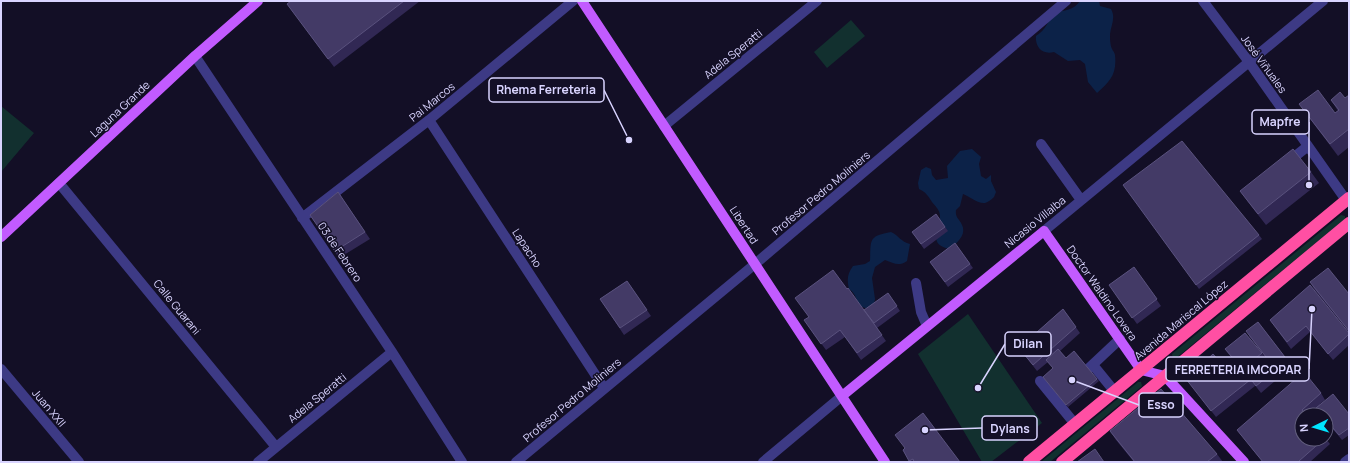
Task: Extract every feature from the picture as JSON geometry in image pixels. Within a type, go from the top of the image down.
[{"type":"highway","name":"Avenida Mariscal López","points":[[1029,462],[1348,199]]},
{"type":"highway","points":[[1062,462],[1162,376],[1349,223]]},
{"type":"main road","name":"Libertad","points":[[582,1],[885,462]]},
{"type":"main road","name":"Laguna Grande","points":[[2,235],[252,2]]},
{"type":"main road","name":"Doctor Waldino Lovera","points":[[1044,231],[1141,370]]},
{"type":"main road","name":"Nicasio Villalba","points":[[842,396],[1044,231]]},
{"type":"main road","points":[[1141,370],[1162,376],[1244,462]]},
{"type":"street","name":"Pai Marcos","points":[[302,218],[429,120],[573,1]]},
{"type":"street","name":"Adela Speratti","points":[[664,126],[817,1]]},
{"type":"street","name":"Profesor Pedro Moliniers","points":[[516,462],[755,264],[1066,1]]},
{"type":"street","name":"José Viñuales","points":[[1203,1],[1348,199]]},
{"type":"street","name":"Nicasio Villalba","points":[[1044,231],[1323,1]]},
{"type":"street","name":"03 de Febrero","points":[[195,56],[392,352],[462,462]]},
{"type":"street","name":"Lapacho","points":[[429,120],[604,388]]},
{"type":"street","points":[[1041,144],[1081,200]]},
{"type":"street","points":[[1280,168],[1308,146]]},
{"type":"street","name":"Calle Guarani","points":[[59,183],[276,447]]},
{"type":"street","points":[[916,283],[921,312],[927,326]]},
{"type":"street","points":[[1114,392],[1091,367],[1120,339]]},
{"type":"street","name":"Adela Speratti","points":[[258,462],[392,352]]},
{"type":"street","name":"Juan XXII","points":[[1,369],[79,462]]},
{"type":"street","points":[[1040,381],[1058,398],[1075,424]]},
{"type":"street","name":"Nicasio Villalba","points":[[763,462],[842,396]]},
{"type":"street","points":[[1345,462],[1349,459]]},
{"type":"green space","points":[[851,20],[865,36],[827,68],[814,52]]},
{"type":"green space","points":[[1,106],[34,133],[1,172]]},
{"type":"green space","points":[[1341,215],[1345,216],[1345,219],[1175,359],[1173,359],[1172,354]]},
{"type":"green space","points":[[968,314],[1042,423],[991,462],[982,462],[918,354]]},
{"type":"green space","points":[[1138,382],[1141,382],[1141,387],[1050,462],[1041,462]]},
{"type":"water","points":[[1080,1],[1099,1],[1100,6],[1111,9],[1113,15],[1110,44],[1115,55],[1114,73],[1106,85],[1097,93],[1088,82],[1085,64],[1080,60],[1068,61],[1054,52],[1050,53],[1043,51],[1038,47],[1036,40],[1036,36],[1045,28],[1054,12],[1072,8]]},
{"type":"water","points":[[972,149],[981,157],[979,164],[981,176],[986,179],[991,175],[991,181],[996,192],[994,197],[985,203],[963,194],[960,206],[956,210],[963,229],[962,236],[958,242],[949,249],[942,247],[936,240],[940,216],[939,212],[927,194],[919,189],[918,183],[921,170],[926,167],[931,169],[932,175],[936,180],[948,178],[947,166],[960,151]]},
{"type":"water","points":[[891,232],[904,242],[910,244],[907,261],[898,264],[885,260],[875,267],[872,278],[875,299],[874,305],[869,309],[864,308],[849,289],[849,274],[853,266],[865,264],[870,261],[871,244],[875,237]]},
{"type":"building","points":[[291,1],[404,1],[328,59],[287,4]]},
{"type":"building","points":[[1318,90],[1335,113],[1339,110],[1331,100],[1340,92],[1345,98],[1349,95],[1349,129],[1330,144],[1299,104]]},
{"type":"building","points":[[1182,141],[1259,235],[1196,285],[1123,185]]},
{"type":"building","points":[[1293,149],[1311,172],[1258,214],[1240,191]]},
{"type":"building","points":[[338,192],[365,232],[335,251],[310,215]]},
{"type":"building","points":[[936,214],[945,227],[921,244],[912,232]]},
{"type":"building","points":[[955,243],[970,264],[945,282],[930,262]]},
{"type":"building","points":[[1134,267],[1157,299],[1132,318],[1109,285]]},
{"type":"building","points":[[1328,268],[1349,294],[1349,331],[1310,282]]},
{"type":"building","points":[[833,270],[882,335],[857,353],[840,330],[821,344],[804,320],[809,317],[795,298]]},
{"type":"building","points":[[627,281],[647,310],[620,328],[600,299]]},
{"type":"building","points":[[1310,285],[1349,333],[1328,354],[1306,326],[1287,342],[1270,320]]},
{"type":"building","points":[[888,293],[897,306],[874,323],[864,310]]},
{"type":"building","points":[[1063,309],[1076,327],[1033,365],[1019,348]]},
{"type":"building","points":[[1258,322],[1288,361],[1276,370],[1246,331]]},
{"type":"building","points":[[1245,333],[1262,353],[1256,358],[1271,374],[1256,386],[1249,377],[1250,380],[1211,411],[1186,379],[1213,354],[1222,364],[1232,357],[1225,349]]},
{"type":"building","points":[[1058,349],[1066,358],[1074,351],[1097,379],[1066,405],[1043,377],[1053,368],[1046,360]]},
{"type":"building","points":[[1304,372],[1321,393],[1305,407],[1294,407],[1294,447],[1315,447],[1299,462],[1263,462],[1237,430]]},
{"type":"building","points":[[1161,389],[1217,454],[1207,462],[1135,462],[1110,431]]},
{"type":"building","points":[[1333,394],[1349,414],[1349,428],[1339,435],[1334,429],[1334,407],[1317,407]]},
{"type":"building","points":[[923,413],[960,462],[914,462],[913,459],[909,461],[903,450],[905,448],[895,435]]},
{"type":"building","points":[[1095,449],[1104,462],[1077,462]]},
{"type":"place","name":"Rhema Ferreteria","points":[[629,140]]},
{"type":"place","name":"Mapfre","points":[[1309,185]]},
{"type":"place","name":"FERRETERIA IMCOPAR","points":[[1312,309]]},
{"type":"place","name":"Esso","points":[[1072,380]]},
{"type":"place","name":"Dilan","points":[[978,388]]},
{"type":"place","name":"Dylans","points":[[925,430]]}]
